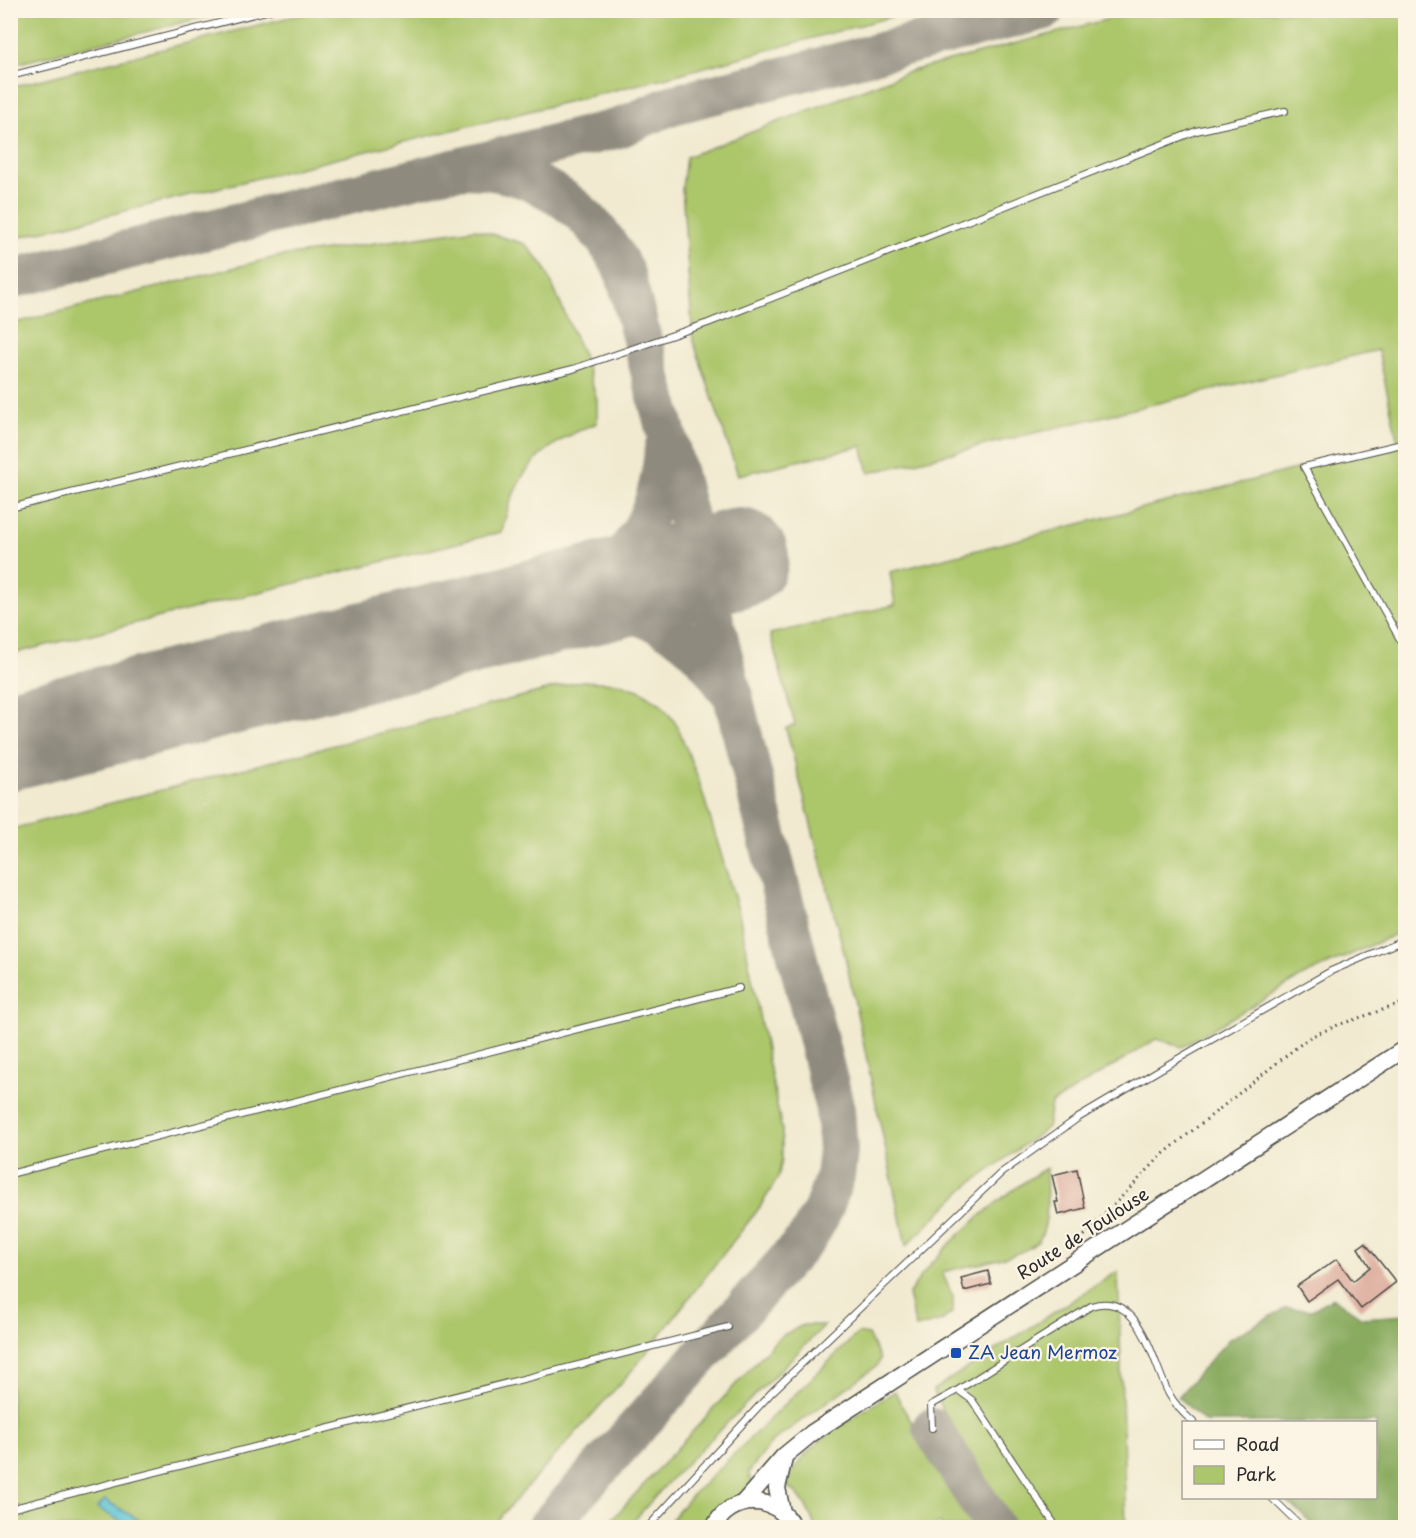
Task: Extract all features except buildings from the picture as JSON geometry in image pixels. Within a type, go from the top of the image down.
[{"type":"main road","name":"Route de Toulouse","points":[[714,1527],[723,1514],[744,1502],[784,1456],[812,1433],[1406,1048]]},
{"type":"main road","points":[[784,1456],[777,1488],[782,1512],[793,1527]]},
{"type":"main road","points":[[744,1502],[764,1503],[782,1512]]},
{"type":"lane","points":[[10,76],[270,10]]},
{"type":"lane","points":[[10,508],[573,369],[708,323],[1196,131],[1285,111]]},
{"type":"lane","points":[[1406,443],[1304,467],[1406,650]]},
{"type":"lane","points":[[647,1527],[772,1392],[1001,1173],[1078,1118],[1169,1064],[1331,971],[1406,939]]},
{"type":"lane","points":[[10,1174],[739,988]]},
{"type":"lane","points":[[932,1428],[931,1406],[1091,1306],[1105,1301],[1126,1310],[1144,1334],[1169,1394],[1192,1421]]},
{"type":"lane","points":[[10,1509],[728,1327]]},
{"type":"lane","points":[[958,1390],[972,1400],[1057,1527]]},
{"type":"lane","points":[[1274,1499],[1303,1527]]},
{"type":"path","points":[[1074,1244],[1162,1155],[1310,1037],[1338,1024],[1406,1002]]},
{"type":"green space","points":[[11,10],[230,10],[230,11],[11,65]]},
{"type":"green space","points":[[318,10],[913,11],[668,77],[11,239],[11,87]]},
{"type":"green space","points":[[1139,11],[1405,11],[1405,930],[1303,976],[1182,1047],[1156,1039],[1051,1104],[1047,1128],[965,1188],[906,1246],[845,956],[786,728],[795,725],[770,634],[895,605],[890,572],[1398,443],[1378,350],[869,473],[862,446],[738,475],[693,340],[682,188],[686,157],[911,71]]},
{"type":"green space","points":[[475,229],[525,244],[544,266],[585,360],[597,400],[597,423],[560,441],[533,463],[522,477],[507,511],[502,532],[11,654],[11,324],[276,257]]},
{"type":"green space","points":[[581,681],[618,683],[641,691],[661,704],[677,725],[698,778],[739,913],[782,1130],[782,1160],[778,1178],[760,1207],[636,1366],[491,1527],[11,1528],[11,829]]},
{"type":"green space","points":[[1046,1168],[1047,1212],[1041,1237],[1035,1244],[1012,1255],[942,1272],[953,1297],[953,1312],[941,1321],[916,1328],[908,1295],[920,1277],[970,1225],[1009,1193]]},
{"type":"green space","points":[[1118,1271],[1126,1527],[1015,1527],[953,1433],[933,1390]]},
{"type":"green space","points":[[1333,1298],[1362,1318],[1405,1315],[1405,1527],[1316,1527],[1285,1499],[1377,1499],[1377,1421],[1204,1421],[1178,1397],[1229,1339],[1286,1308],[1312,1310]]},
{"type":"green space","points":[[803,1325],[825,1325],[671,1479],[628,1527],[605,1527],[779,1337]]},
{"type":"green space","points":[[858,1333],[868,1335],[880,1359],[877,1366],[773,1441],[749,1472],[750,1479],[755,1484],[720,1507],[708,1519],[704,1527],[664,1528],[689,1498]]},
{"type":"green space","points":[[895,1391],[903,1408],[978,1527],[943,1527],[940,1523],[931,1528],[815,1527],[801,1498],[787,1487],[793,1471],[803,1457],[817,1444],[848,1420]]},
{"type":"water","points":[[105,1500],[151,1527],[131,1527],[97,1508]]},
{"type":"taxiway","points":[[10,279],[619,128],[672,105],[1045,10]]},
{"type":"taxiway","points":[[444,171],[473,169],[501,172],[527,180],[552,192],[574,207],[594,226],[611,249],[625,274],[701,567],[835,1109],[838,1151],[835,1176],[823,1210],[808,1237],[546,1528]]},
{"type":"taxiway","points":[[556,603],[601,576],[634,542],[655,500],[664,448]]},
{"type":"taxiway","points":[[556,603],[608,608],[653,621],[674,632],[692,646],[710,665],[725,687]]},
{"type":"taxiway","points":[[932,1428],[995,1528]]},
{"type":"runway","points":[[10,740],[739,558]]},
{"type":"place","name":"ZA Jean Mermoz","points":[[956,1353]]}]
